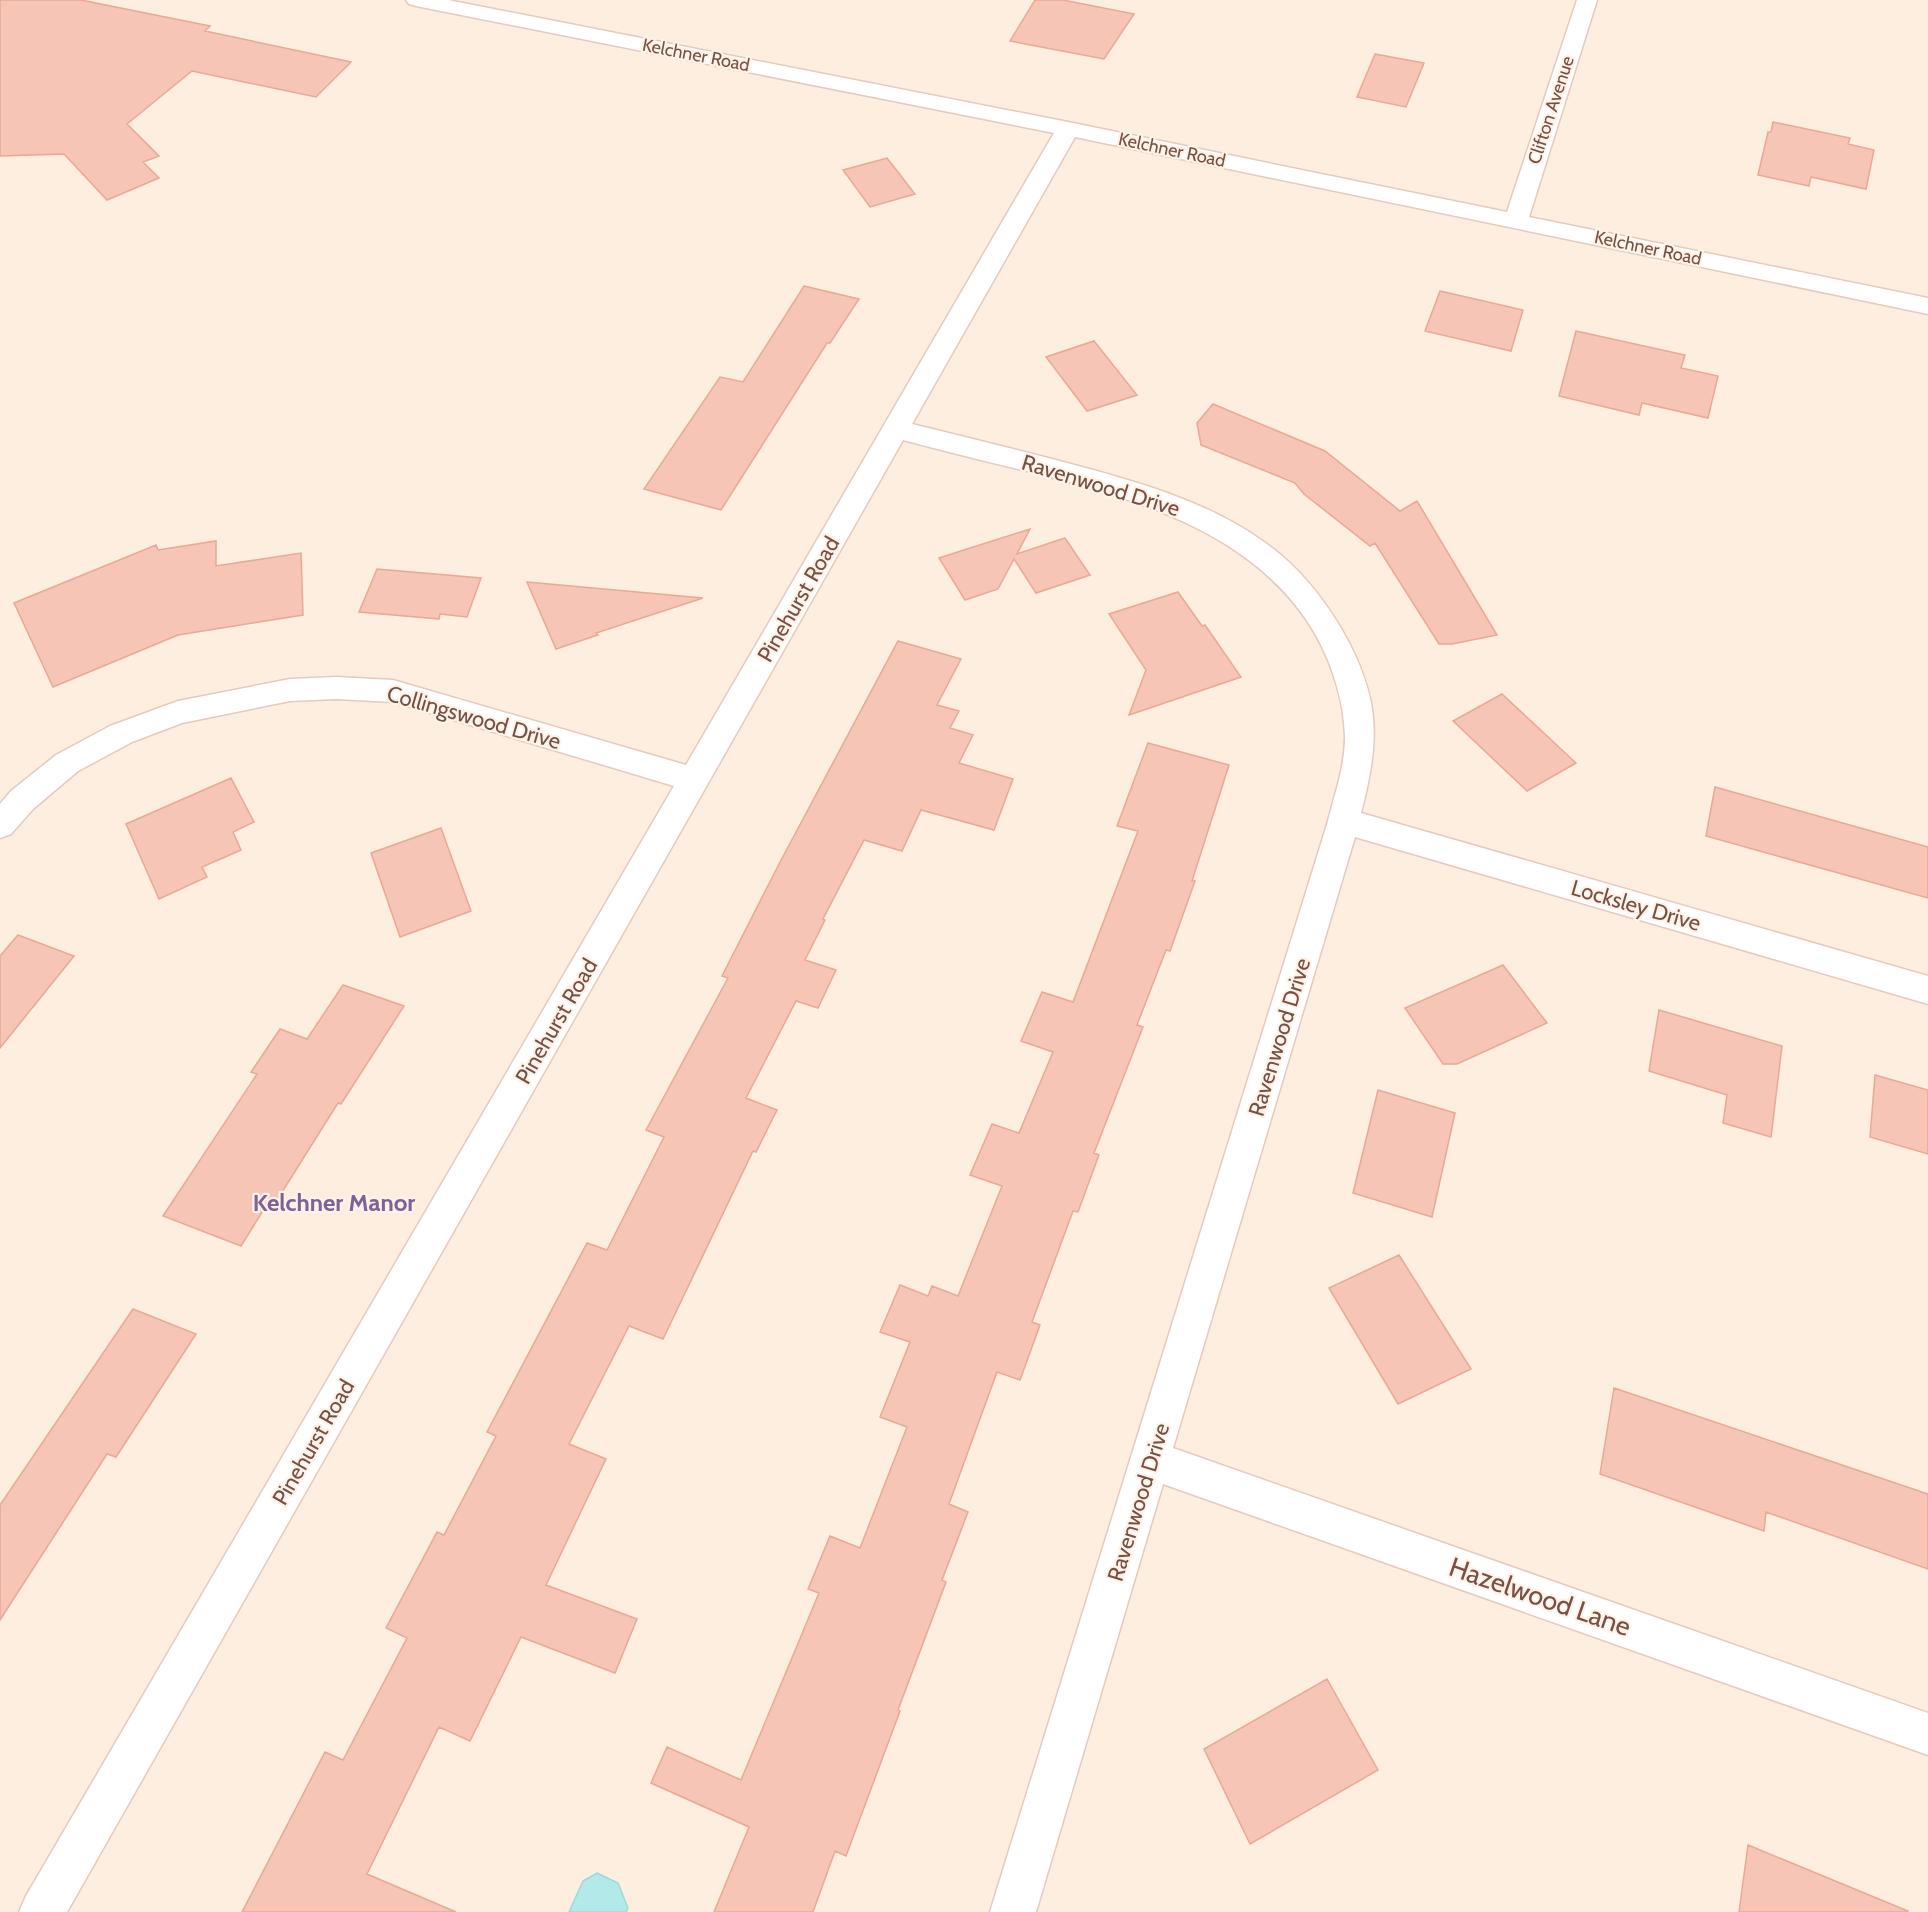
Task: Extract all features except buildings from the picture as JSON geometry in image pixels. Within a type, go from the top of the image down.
[{"type":"street","name":"Kelchner Road","points":[[416,0],[1068,129],[1928,306]]},
{"type":"street","name":"Clifton Avenue","points":[[1516,221],[1587,0]]},
{"type":"street","name":"Pinehurst Road","points":[[42,1912],[1068,129]]},
{"type":"street","name":"Ravenwood Drive","points":[[896,429],[1131,490],[1161,500],[1226,530],[1267,559],[1302,592],[1329,631],[1349,673],[1359,717],[1359,763],[1344,821],[1013,1912]]},
{"type":"street","name":"Collingswood Drive","points":[[0,825],[22,800],[67,763],[121,734],[178,711],[290,690],[336,688],[393,691],[694,780]]},
{"type":"street","name":"Locksley Drive","points":[[1344,821],[1928,990]]},
{"type":"street","name":"Hazelwood Lane","points":[[1151,1460],[1928,1734]]},
{"type":"water","points":[[597,1873],[618,1883],[628,1908],[626,1912],[569,1912],[583,1881]]},
{"type":"district","name":"Kelchner Manor","points":[[334,1203]]}]
